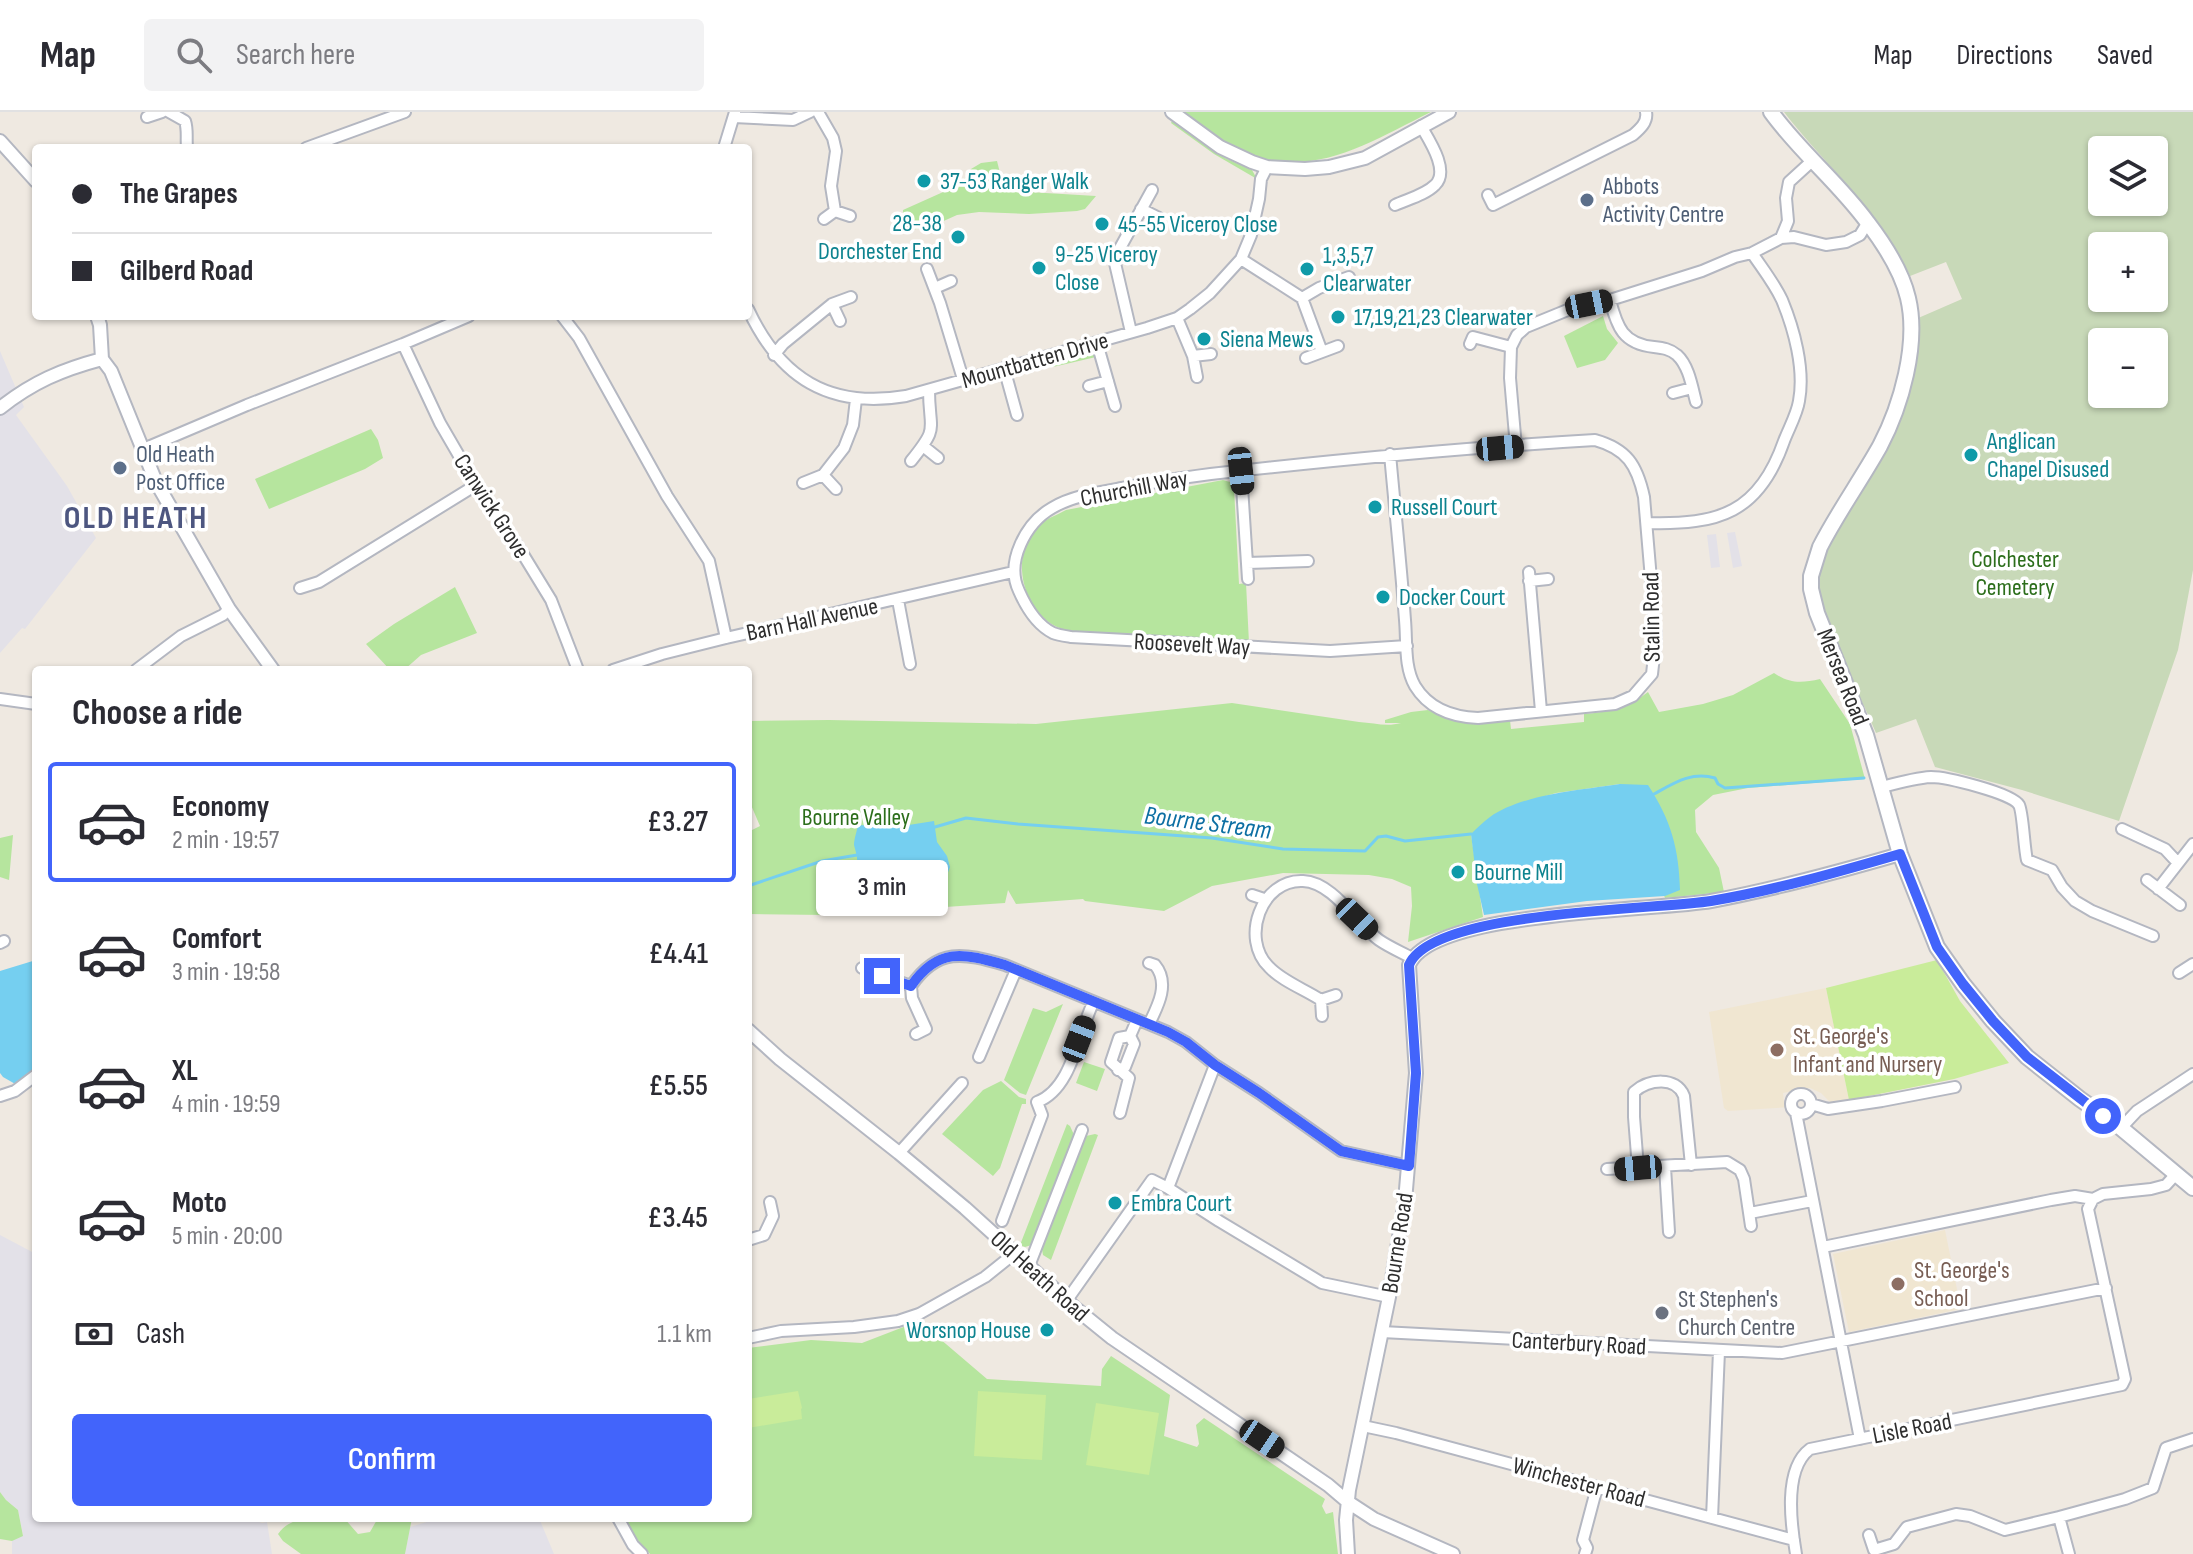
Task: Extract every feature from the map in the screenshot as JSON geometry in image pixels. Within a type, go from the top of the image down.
[{"type":"main road","name":"Mersea Road","points":[[1771,112],[1868,222],[1890,255],[1909,299],[1909,354],[1896,411],[1879,448],[1820,547],[1814,561],[1811,589],[1817,613],[1866,735],[1900,854],[1937,947],[1993,1021],[2027,1057],[2121,1128],[2193,1188]]},
{"type":"street","points":[[147,117],[162,112]]},
{"type":"street","points":[[169,112],[185,121],[188,128],[187,144]]},
{"type":"street","points":[[317,144],[405,112]]},
{"type":"street","points":[[725,144],[734,114],[793,120],[810,112]]},
{"type":"street","points":[[818,112],[833,138],[836,151],[831,186],[835,211]]},
{"type":"street","points":[[1172,112],[1220,147],[1252,162],[1267,167],[1305,169],[1365,158],[1449,112]]},
{"type":"street","points":[[1488,195],[1493,205],[1633,135],[1644,124],[1646,112]]},
{"type":"street","points":[[1395,205],[1437,184],[1440,176],[1440,166],[1421,126]]},
{"type":"street","points":[[0,141],[32,177]]},
{"type":"street","points":[[1781,238],[1788,221],[1786,198],[1789,182],[1812,161]]},
{"type":"street","name":"Mountbatten Drive","points":[[752,317],[774,355],[794,373],[821,388],[856,399],[884,400],[929,390],[1097,343],[1177,318],[1210,293],[1241,259],[1251,235],[1261,179],[1267,167]]},
{"type":"street","points":[[1131,332],[1114,264],[1120,247],[1152,190]]},
{"type":"street","points":[[1141,209],[1159,218]]},
{"type":"street","points":[[835,211],[850,216]]},
{"type":"street","points":[[824,219],[835,211]]},
{"type":"street","points":[[1516,447],[1510,378],[1511,347],[1517,335],[1537,322],[1575,307],[1610,300],[1702,271],[1752,253],[1781,238],[1794,237],[1826,245],[1846,242],[1860,235],[1868,222]]},
{"type":"street","points":[[1647,523],[1691,521],[1735,510],[1751,499],[1767,481],[1780,454],[1799,405],[1800,372],[1781,297],[1752,253]]},
{"type":"street","points":[[1241,259],[1302,298],[1322,352]]},
{"type":"street","points":[[927,269],[963,379]]},
{"type":"street","points":[[1302,298],[1349,277]]},
{"type":"street","points":[[935,288],[951,281]]},
{"type":"street","points":[[774,355],[832,304],[851,297]]},
{"type":"street","points":[[1610,300],[1622,332],[1637,344],[1667,348],[1678,356],[1686,369],[1696,402]]},
{"type":"street","points":[[832,304],[840,321]]},
{"type":"street","points":[[1177,318],[1193,356],[1197,377]]},
{"type":"street","points":[[98,320],[102,359],[111,371],[156,482],[229,609],[270,666]]},
{"type":"street","points":[[141,450],[460,320]]},
{"type":"street","points":[[565,320],[579,338],[667,496],[709,561],[726,638]]},
{"type":"street","points":[[1473,336],[1511,347]]},
{"type":"street","points":[[1097,343],[1115,406]]},
{"type":"street","name":"Canwick Grove","points":[[403,344],[440,423],[476,485],[551,600],[576,666]]},
{"type":"street","points":[[1306,358],[1338,346]]},
{"type":"street","points":[[1193,356],[1211,354]]},
{"type":"street","points":[[0,408],[51,374],[102,359]]},
{"type":"street","points":[[1004,368],[1017,415]]},
{"type":"street","points":[[1089,386],[1108,381]]},
{"type":"street","points":[[1673,393],[1692,388]]},
{"type":"street","points":[[911,461],[932,431],[929,390]]},
{"type":"street","points":[[803,483],[823,475],[844,448],[853,425],[856,399]]},
{"type":"street","name":"Stalin Road","points":[[1595,440],[1611,445],[1632,462],[1640,477],[1647,523],[1656,638],[1652,674],[1633,696],[1615,704],[1478,718],[1462,717],[1432,707],[1414,683],[1408,666],[1390,454],[1595,440]]},
{"type":"street","points":[[923,446],[938,458]]},
{"type":"street","name":"Churchill Way","points":[[1013,572],[1021,543],[1028,532],[1050,508],[1069,500],[1175,478],[1390,454]]},
{"type":"street","points":[[1241,471],[1248,579]]},
{"type":"street","points":[[823,475],[836,489]]},
{"type":"street","points":[[300,588],[319,582],[476,485]]},
{"type":"street","points":[[1247,563],[1308,561]]},
{"type":"street","name":"Barn Hall Avenue","points":[[627,666],[726,638],[1013,572]]},
{"type":"street","name":"Roosevelt Way","points":[[1013,572],[1019,591],[1033,616],[1053,633],[1071,637],[1330,651],[1407,646]]},
{"type":"street","points":[[1541,711],[1529,576],[1548,579]]},
{"type":"street","points":[[898,600],[910,664]]},
{"type":"street","points":[[141,666],[181,636],[229,609]]},
{"type":"street","points":[[0,699],[32,703]]},
{"type":"street","points":[[1882,787],[1933,777],[2015,799],[2021,808],[2027,860],[2052,870],[2075,901],[2153,936]]},
{"type":"street","points":[[2122,829],[2165,849],[2178,863]]},
{"type":"street","points":[[2158,889],[2193,844]]},
{"type":"street","points":[[1321,1000],[1269,967],[1261,957],[1255,938],[1264,899],[1285,884],[1302,880],[1317,884],[1379,940],[1412,958],[1433,943],[1494,925],[1567,912],[1716,900],[1812,879],[1900,854]]},
{"type":"street","points":[[2147,880],[2180,905]]},
{"type":"street","points":[[1252,895],[1264,899]]},
{"type":"street","points":[[916,1034],[926,1029],[912,998],[911,986],[930,963],[961,956],[980,958],[1149,1024],[1186,1042],[1341,1151],[1409,1166]]},
{"type":"street","name":"Bourne Road","points":[[1348,1554],[1348,1502],[1389,1297],[1409,1166],[1416,1073],[1409,965],[1412,958]]},
{"type":"street","points":[[1149,963],[1155,965],[1163,977],[1162,996],[1149,1024]]},
{"type":"street","points":[[2179,973],[2193,964]]},
{"type":"street","points":[[862,968],[911,986]]},
{"type":"street","points":[[979,1057],[1016,970]]},
{"type":"street","points":[[1321,1000],[1336,995]]},
{"type":"street","points":[[1321,1000],[1322,1016]]},
{"type":"street","points":[[1002,1221],[1042,1115],[1037,1102],[1056,1091],[1064,1079],[1093,1003]]},
{"type":"street","points":[[1120,1113],[1129,1078],[1111,1062],[1119,1038],[1130,1036],[1137,1020]]},
{"type":"street","name":"Old Heath Road","points":[[752,1034],[899,1153],[1112,1338],[1374,1519],[1453,1554]]},
{"type":"street","points":[[1168,1188],[1215,1065]]},
{"type":"street","points":[[2121,1128],[2137,1111],[2193,1074]]},
{"type":"street","points":[[0,1096],[15,1091],[32,1078]]},
{"type":"street","points":[[1638,1168],[1634,1092],[1642,1085],[1671,1081],[1681,1087],[1684,1096],[1691,1165]]},
{"type":"street","points":[[899,1153],[962,1083]]},
{"type":"street","points":[[1860,1439],[1796,1113],[1791,1105],[1794,1096],[1800,1094],[1807,1096],[1811,1104],[1828,1109],[1955,1087]]},
{"type":"street","points":[[1796,1113],[1806,1113],[1811,1104]]},
{"type":"street","points":[[1029,1266],[1082,1130]]},
{"type":"street","points":[[1607,1169],[1727,1162],[1740,1170],[1744,1179],[1751,1226]]},
{"type":"street","points":[[1665,1167],[1669,1232]]},
{"type":"street","points":[[2106,1288],[2088,1209],[2093,1199],[2103,1194],[2160,1187],[2176,1174]]},
{"type":"street","points":[[1067,1300],[1152,1180],[1322,1283],[1389,1297]]},
{"type":"street","points":[[1823,1247],[2051,1200],[2080,1196],[2093,1199]]},
{"type":"street","points":[[1750,1213],[1812,1201]]},
{"type":"street","points":[[752,1239],[764,1235],[773,1216],[770,1202]]},
{"type":"street","points":[[752,1337],[781,1331],[898,1321],[919,1314],[985,1277],[1015,1253]]},
{"type":"street","name":"Canterbury Road","points":[[1382,1332],[1782,1353],[2106,1288]]},
{"type":"street","name":"Lisle Road","points":[[1796,1554],[1791,1487],[1802,1455],[1810,1449],[2122,1385],[2125,1379],[2106,1288]]},
{"type":"street","points":[[1712,1518],[1719,1351]]},
{"type":"street","name":"Winchester Road","points":[[1363,1426],[1794,1540]]},
{"type":"street","points":[[1869,1535],[1874,1550],[1894,1544],[1907,1527],[1956,1514],[1970,1516],[2005,1530],[2125,1499],[2153,1488],[2166,1448],[2193,1439]]},
{"type":"street","points":[[1585,1554],[1587,1548],[1583,1540],[1597,1487]]},
{"type":"street","points":[[2059,1517],[2069,1554]]},
{"type":"street","points":[[620,1522],[642,1554]]},
{"type":"shaded area","points":[[0,351],[24,407],[16,415],[67,486],[96,538],[25,629],[22,628],[0,653]]},
{"type":"shaded area","points":[[1735,532],[1742,566],[1733,568],[1727,533]]},
{"type":"shaded area","points":[[1716,534],[1720,567],[1711,568],[1707,535]]},
{"type":"shaded area","name":"St. George's Infant and Nursery","points":[[1826,988],[1849,1100],[1831,1103],[1810,1088],[1783,1093],[1784,1103],[1789,1103],[1790,1107],[1728,1111],[1724,1108],[1709,1012]]},
{"type":"shaded area","name":"St. George's School","points":[[1945,1230],[1961,1309],[1849,1332],[1833,1254]]},
{"type":"shaded area","points":[[0,1235],[32,1252],[32,1522],[267,1522],[272,1554],[12,1554],[12,1541],[23,1535],[18,1510],[0,1492]]},
{"type":"shaded area","points":[[427,1522],[541,1522],[554,1554],[405,1554],[410,1527]]},
{"type":"green space","points":[[1182,112],[1431,112],[1335,156],[1285,162],[1260,158],[1233,147]]},
{"type":"green space","name":"Colchester Cemetery","points":[[1784,112],[2193,112],[2193,570],[2178,650],[2119,821],[2022,790],[1935,767],[1916,719],[1876,733],[1832,636],[1824,615],[1818,576],[1826,550],[1883,455],[1899,422],[1916,319],[1962,299],[1946,262],[1910,276],[1868,210]]},
{"type":"green space","points":[[1173,119],[1225,158],[1252,170],[1257,179],[1214,154],[1171,123]]},
{"type":"green space","points":[[997,161],[1003,185],[1010,191],[1096,196],[1085,209],[1077,211],[1029,214],[979,212],[957,215],[937,224],[904,232],[903,210],[961,184],[971,169],[981,163]]},
{"type":"green space","points":[[1603,316],[1607,329],[1618,343],[1605,360],[1577,368],[1564,336]]},
{"type":"green space","points":[[1089,352],[1096,357],[1053,367],[1052,362]]},
{"type":"green space","points":[[371,429],[383,458],[365,469],[269,509],[255,479]]},
{"type":"green space","points":[[1223,480],[1230,482],[1234,488],[1239,584],[1246,583],[1249,643],[1076,632],[1050,623],[1032,603],[1026,590],[1022,563],[1030,537],[1044,521],[1066,510]]},
{"type":"green space","points":[[455,587],[477,633],[421,655],[409,666],[386,666],[366,644]]},
{"type":"green space","name":"Bourne Valley","points":[[1774,673],[1796,682],[1820,679],[1850,724],[1865,779],[1748,788],[1713,795],[1695,810],[1696,832],[1719,868],[1724,892],[1665,898],[1620,784],[1556,793],[1521,803],[1471,834],[1483,917],[1408,942],[1411,887],[1392,879],[1369,875],[1283,873],[1212,886],[1164,911],[1083,899],[1016,904],[1008,890],[1005,903],[826,915],[752,914],[752,830],[760,826],[752,807],[752,721],[1036,724],[1232,703],[1386,725],[1401,723],[1385,723],[1385,720],[1428,710],[1451,720],[1479,723],[1510,720],[1511,729],[1584,722],[1584,714],[1618,708],[1648,692],[1659,712],[1733,695]]},
{"type":"green space","points":[[13,835],[9,880],[0,877],[0,838]]},
{"type":"green space","points":[[1937,960],[1960,1001],[2009,1063],[1954,1079],[1849,1100],[1826,988]]},
{"type":"green space","points":[[1063,1004],[1026,1095],[1020,1093],[1004,1080],[1033,1008],[1046,1012]]},
{"type":"green space","points":[[1084,1062],[1105,1069],[1097,1091],[1076,1083]]},
{"type":"green space","points":[[1001,1081],[1019,1097],[1026,1099],[1026,1104],[1022,1104],[1000,1168],[993,1176],[942,1134],[983,1090]]},
{"type":"green space","points":[[1067,1124],[1075,1137],[1035,1244],[1025,1247],[1020,1245]]},
{"type":"green space","points":[[1098,1135],[1051,1260],[1043,1255],[1041,1244],[1086,1136]]},
{"type":"green space","points":[[919,1321],[987,1379],[1101,1386],[1102,1369],[1111,1356],[1170,1395],[1164,1436],[1197,1447],[1196,1425],[1204,1418],[1325,1499],[1322,1506],[1326,1514],[1333,1512],[1338,1554],[650,1554],[624,1522],[752,1522],[752,1347],[811,1340],[862,1343]]},
{"type":"green space","points":[[798,1391],[802,1419],[752,1427],[752,1398]]},
{"type":"green space","points":[[978,1391],[1046,1395],[1042,1460],[974,1456]]},
{"type":"green space","points":[[1096,1403],[1159,1413],[1149,1475],[1086,1465]]},
{"type":"green space","points":[[0,1492],[18,1510],[23,1536],[12,1541],[0,1539]]},
{"type":"green space","points":[[348,1522],[358,1534],[370,1532],[376,1522],[411,1522],[405,1554],[301,1554],[278,1534],[291,1523]]},
{"type":"water","points":[[1620,784],[1648,785],[1663,810],[1678,861],[1680,890],[1665,896],[1587,901],[1484,915],[1471,834],[1478,827],[1503,809],[1518,803],[1553,794]]},
{"type":"water","points":[[934,821],[937,842],[947,856],[950,867],[947,875],[934,884],[916,887],[890,883],[874,892],[864,888],[854,845],[858,825],[896,827]]},
{"type":"water","points":[[32,961],[32,1073],[17,1085],[0,1073],[0,971]]},
{"type":"waterway","name":"Bourne Stream","points":[[1654,794],[1683,779],[1699,776],[1715,778],[1725,788],[1864,778]]},
{"type":"waterway","name":"Bourne Stream","points":[[935,827],[966,818],[1212,838],[1283,849],[1365,851],[1378,837],[1405,841],[1471,834]]},
{"type":"waterway","name":"Bourne Stream","points":[[752,885],[822,861],[857,855]]},
{"type":"place","name":"37-53 Ranger Walk","points":[[924,181]]},
{"type":"place","name":"Abbots Activity Centre","points":[[1587,200]]},
{"type":"place","name":"45-55 Viceroy Close","points":[[1102,224]]},
{"type":"place","name":"28-38 Dorchester End","points":[[958,237]]},
{"type":"place","name":"9-25 Viceroy Close","points":[[1039,268]]},
{"type":"place","name":"1,3,5,7 Clearwater","points":[[1307,269]]},
{"type":"place","name":"17,19,21,23 Clearwater","points":[[1338,317]]},
{"type":"place","name":"Siena Mews","points":[[1204,339]]},
{"type":"place","name":"Anglican Chapel Disused","points":[[1971,455]]},
{"type":"place","name":"Old Heath Post Office","points":[[120,468]]},
{"type":"place","name":"Russell Court","points":[[1375,507]]},
{"type":"place","name":"Docker Court","points":[[1383,597]]},
{"type":"place","name":"Bourne Mill","points":[[1458,872]]},
{"type":"place","name":"St. George's Infant and Nursery","points":[[1777,1050]]},
{"type":"place","name":"Embra Court","points":[[1115,1203]]},
{"type":"place","name":"St. George's School","points":[[1898,1284]]},
{"type":"place","name":"St Stephen's Church Centre","points":[[1662,1313]]},
{"type":"place","name":"Worsnop House","points":[[1047,1330]]},
{"type":"district","name":"OLD HEATH","points":[[136,517]]},
{"type":"route","points":[[882,976],[911,986],[930,963],[961,956],[1005,965],[1168,1032],[1341,1151],[1409,1166],[1416,1073],[1409,965],[1412,958],[1433,943],[1454,935],[1540,916],[1716,900],[1812,879],[1900,854],[1937,947],[1963,984],[2027,1057],[2103,1116]]}]
